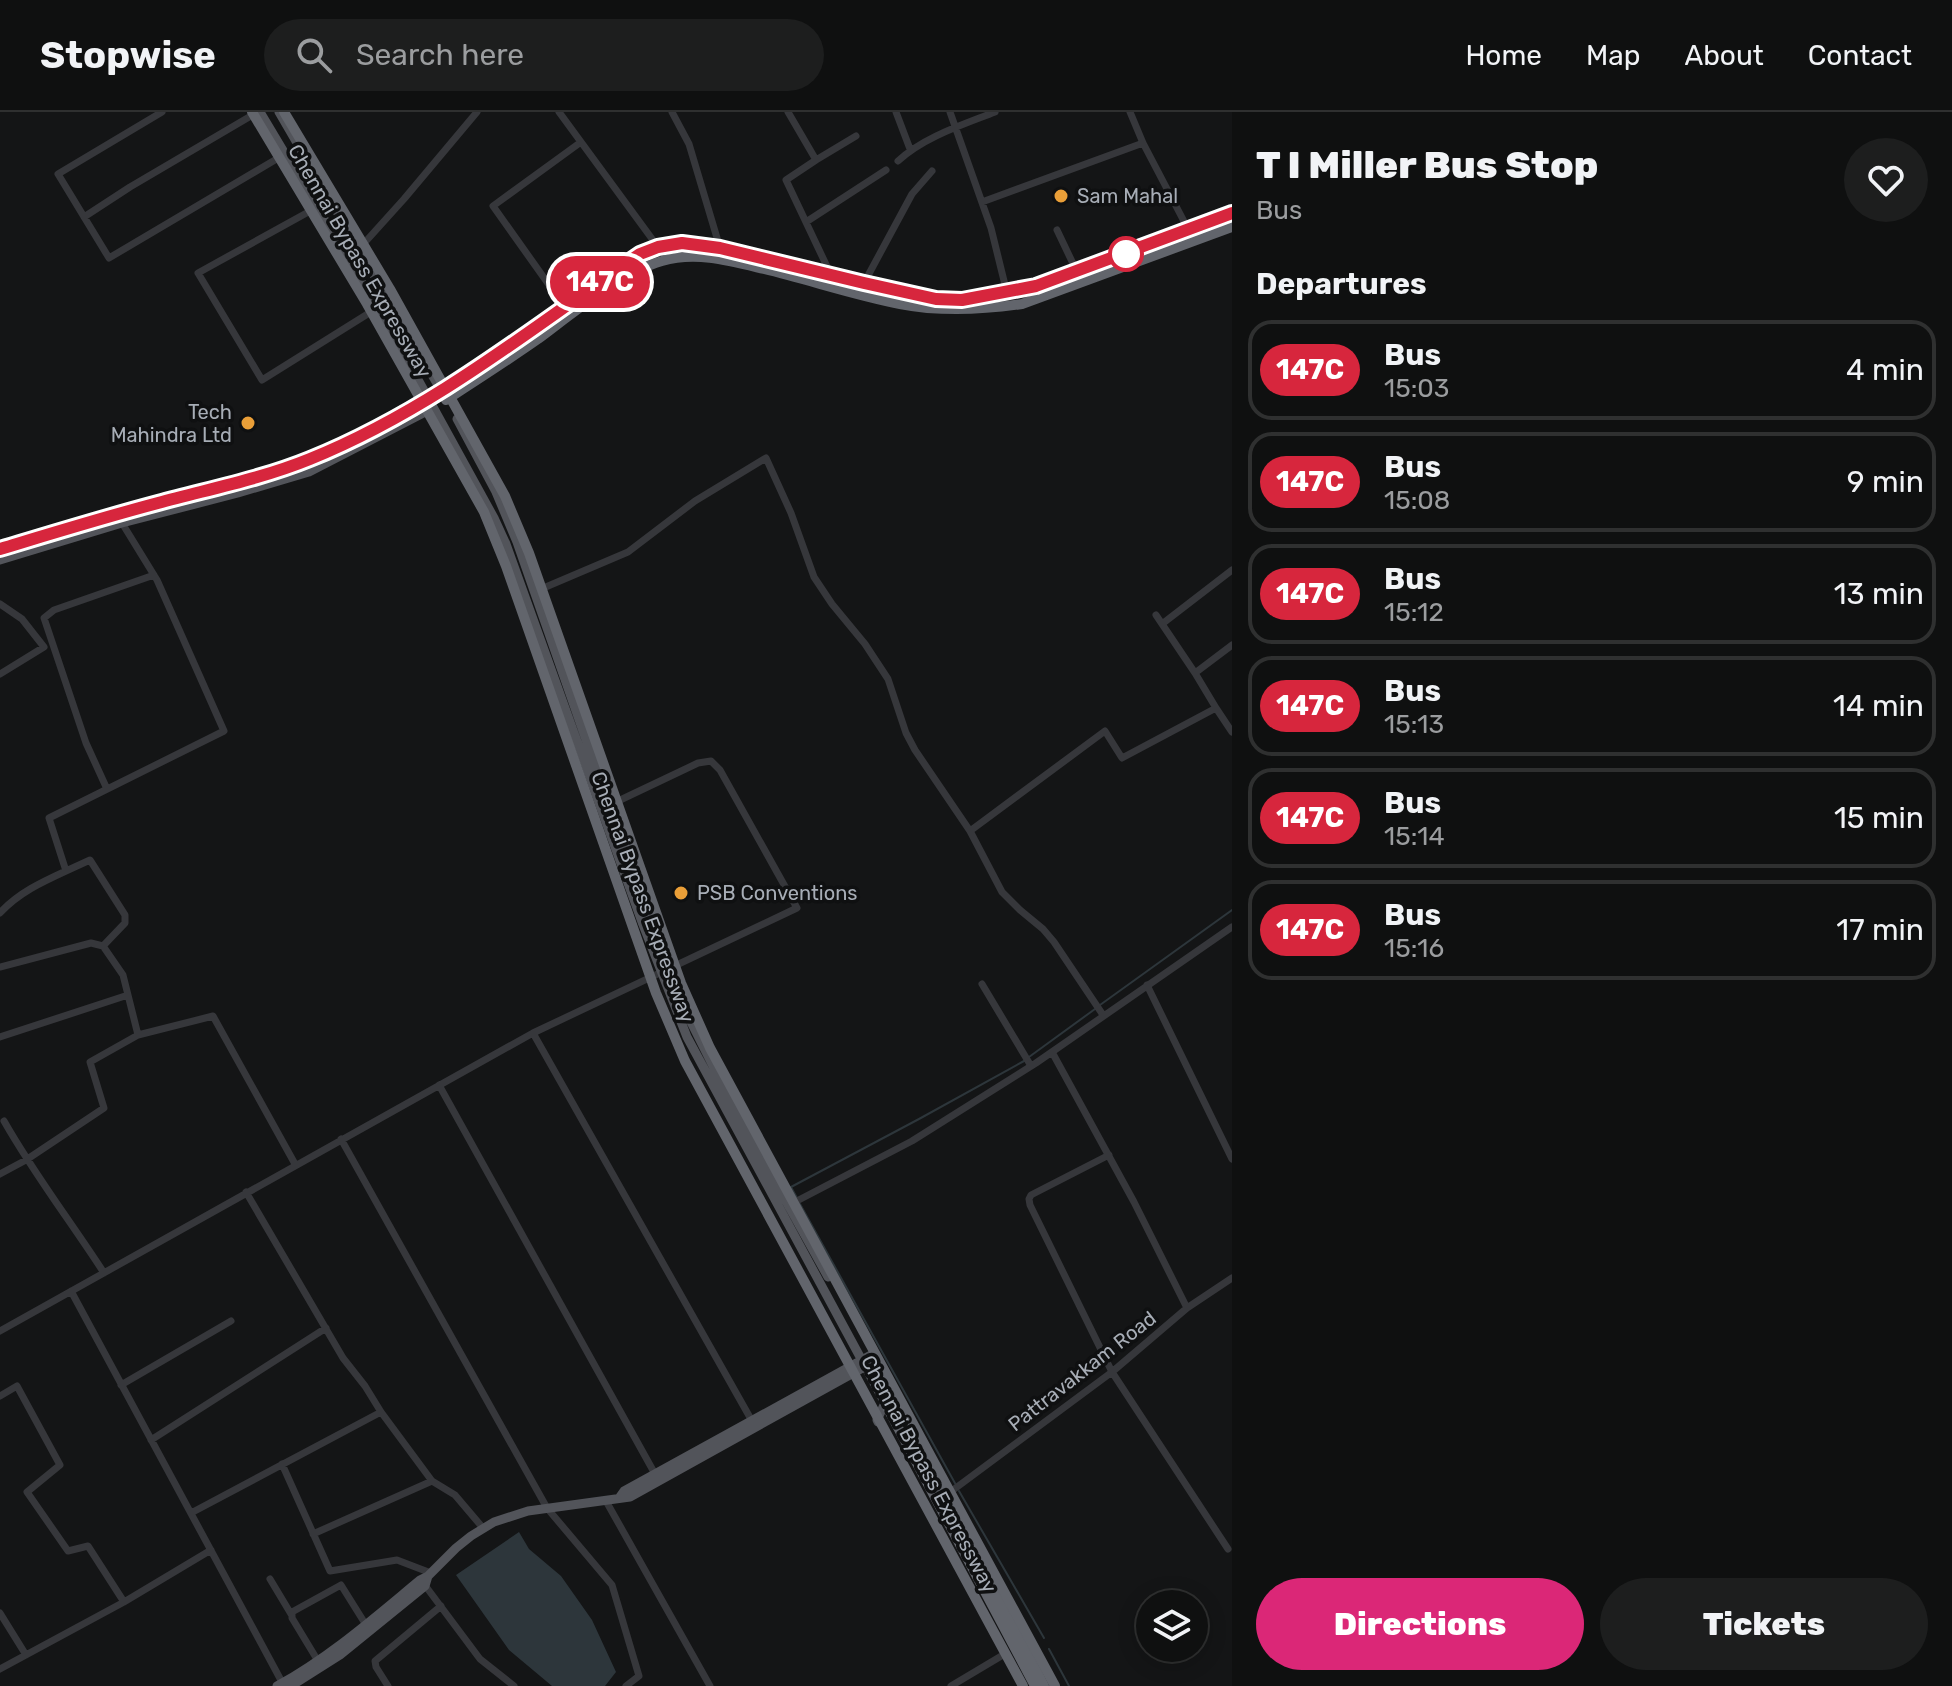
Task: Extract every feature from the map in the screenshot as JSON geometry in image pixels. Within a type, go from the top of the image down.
[{"type":"highway","name":"Chennai Bypass Expressway","points":[[256,112],[484,512],[506,566],[656,993],[685,1061],[1022,1686]]},
{"type":"highway","name":"Chennai Bypass Expressway","points":[[281,112],[390,289],[505,496],[529,553],[681,983],[710,1048],[1057,1686]]},
{"type":"highway","points":[[444,396],[564,306],[640,254],[658,247],[682,243],[720,248],[936,299],[962,300],[1036,286],[1232,213]]},
{"type":"highway","points":[[444,396],[502,365],[598,295],[643,268],[663,260],[707,257],[902,304],[949,310],[989,309],[1022,304],[1232,227]]},
{"type":"highway","points":[[890,1401],[1035,1686]]},
{"type":"highway","points":[[890,1401],[1044,1686]]},
{"type":"main road","points":[[256,112],[285,153],[378,308],[494,518],[664,970]]},
{"type":"main road","points":[[281,112],[496,492],[535,591],[687,1037],[792,1203],[873,1358],[890,1401]]},
{"type":"main road","points":[[0,549],[116,514],[309,472],[444,396]]},
{"type":"main road","points":[[0,560],[185,501]]},
{"type":"main road","points":[[792,1203],[862,1363],[890,1401],[907,1403],[956,1488],[1057,1686]]},
{"type":"main road","points":[[619,1498],[624,1491],[873,1358]]},
{"type":"main road","points":[[284,1685],[334,1660],[426,1579],[456,1548],[483,1528],[505,1518],[547,1508],[630,1497],[862,1363]]},
{"type":"main road","points":[[890,1401],[877,1420],[1022,1686]]},
{"type":"main road","points":[[284,1685],[426,1579]]},
{"type":"street","points":[[162,112],[58,174],[109,258],[285,153]]},
{"type":"street","points":[[84,217],[256,112]]},
{"type":"street","points":[[348,257],[358,250],[477,112]]},
{"type":"street","points":[[559,112],[658,247]]},
{"type":"street","points":[[672,112],[689,144],[720,248]]},
{"type":"street","points":[[788,112],[816,160]]},
{"type":"street","points":[[896,112],[910,149]]},
{"type":"street","points":[[950,112],[991,228],[1007,293]]},
{"type":"street","points":[[898,161],[910,149],[995,112]]},
{"type":"street","points":[[1130,112],[1188,229]]},
{"type":"street","points":[[831,275],[786,180],[856,136]]},
{"type":"street","points":[[564,306],[493,206],[581,142]]},
{"type":"street","points":[[982,202],[1143,143]]},
{"type":"street","points":[[806,222],[886,170]]},
{"type":"street","points":[[864,283],[912,194],[932,171]]},
{"type":"street","points":[[317,207],[198,273],[262,380],[378,308]]},
{"type":"street","points":[[1057,230],[1077,272]]},
{"type":"street","points":[[535,591],[628,552],[695,501],[766,458],[791,513],[814,577],[888,679],[915,750],[970,831],[1002,892],[1054,942],[1099,1010]]},
{"type":"street","points":[[66,871],[49,818],[224,731],[154,575],[122,523]]},
{"type":"street","points":[[1162,624],[1232,570]]},
{"type":"street","points":[[107,789],[86,743],[44,618],[54,610],[154,575]]},
{"type":"street","points":[[0,604],[22,619],[44,647],[0,674]]},
{"type":"street","points":[[1156,615],[1232,732]]},
{"type":"street","points":[[1195,673],[1232,645]]},
{"type":"street","points":[[970,831],[1105,731],[1122,758],[1216,708]]},
{"type":"street","points":[[0,1331],[533,1033],[797,908],[720,770],[711,761],[698,763],[609,805]]},
{"type":"street","points":[[0,913],[32,887],[90,860],[125,915],[125,923],[103,946]]},
{"type":"street","points":[[792,1203],[912,1141],[1052,1052],[1099,1010],[1147,985],[1232,927]]},
{"type":"street","points":[[0,967],[91,943],[103,946],[123,975],[138,1035]]},
{"type":"street","points":[[982,984],[1031,1066]]},
{"type":"street","points":[[1147,985],[1232,1159]]},
{"type":"street","points":[[0,1037],[128,995]]},
{"type":"street","points":[[0,1174],[104,1108],[90,1062],[138,1035],[213,1016],[295,1164]]},
{"type":"street","points":[[533,1033],[752,1421]]},
{"type":"street","points":[[1052,1052],[1187,1308]]},
{"type":"street","points":[[439,1085],[655,1474]]},
{"type":"street","points":[[4,1121],[26,1160],[104,1273]]},
{"type":"street","points":[[341,1139],[547,1508],[612,1585],[639,1676],[626,1686]]},
{"type":"street","points":[[1109,1155],[1031,1195],[1030,1205],[1112,1372],[1228,1549]]},
{"type":"street","points":[[246,1192],[343,1358],[381,1412],[432,1481],[455,1495],[483,1528]]},
{"type":"street","name":"Pattravakkam Road","points":[[956,1488],[1112,1372],[1187,1308],[1232,1278]]},
{"type":"street","points":[[71,1291],[284,1685]]},
{"type":"street","points":[[121,1385],[231,1321]]},
{"type":"street","points":[[151,1440],[326,1328]]},
{"type":"street","points":[[0,1396],[17,1386],[60,1465],[27,1492],[68,1551],[88,1546],[124,1602]]},
{"type":"street","points":[[191,1513],[381,1412]]},
{"type":"street","points":[[282,1464],[330,1571],[397,1560],[426,1579],[441,1606],[480,1659],[514,1686]]},
{"type":"street","points":[[313,1534],[432,1481]]},
{"type":"street","points":[[606,1501],[710,1686]]},
{"type":"street","points":[[0,1669],[124,1602],[211,1550]]},
{"type":"street","points":[[270,1579],[318,1661]]},
{"type":"street","points":[[291,1614],[341,1585],[366,1625]]},
{"type":"street","points":[[388,1686],[375,1661],[441,1606]]},
{"type":"street","points":[[0,1613],[26,1655]]},
{"type":"street","points":[[951,1686],[1003,1655]]},
{"type":"shaded area","points":[[519,1532],[529,1549],[561,1576],[592,1620],[616,1672],[605,1686],[552,1686],[509,1650],[456,1575]]},
{"type":"waterway","points":[[1100,1005],[1232,910]]},
{"type":"waterway","points":[[1029,1057],[1095,1009]]},
{"type":"waterway","points":[[797,1198],[791,1187],[1024,1061]]},
{"type":"waterway","points":[[800,1204],[956,1485]]},
{"type":"waterway","points":[[959,1491],[1044,1638]]},
{"type":"waterway","points":[[1049,1649],[1069,1686]]},
{"type":"railway","points":[[0,551],[254,480],[304,464],[349,444],[458,384],[519,337],[634,262],[657,251],[683,246],[716,250],[882,291],[955,303],[1002,296],[1063,281],[1232,217]]},
{"type":"bus line","name":"147C","points":[[0,549],[118,513],[267,475],[340,446],[415,408],[476,370],[640,254],[658,247],[682,243],[720,248],[936,299],[962,300],[1036,286],[1232,213]]},
{"type":"place","name":"Sam Mahal","points":[[1061,196]]},
{"type":"place","name":"Tech Mahindra Ltd","points":[[248,423]]},
{"type":"place","name":"PSB Conventions","points":[[681,893]]}]
